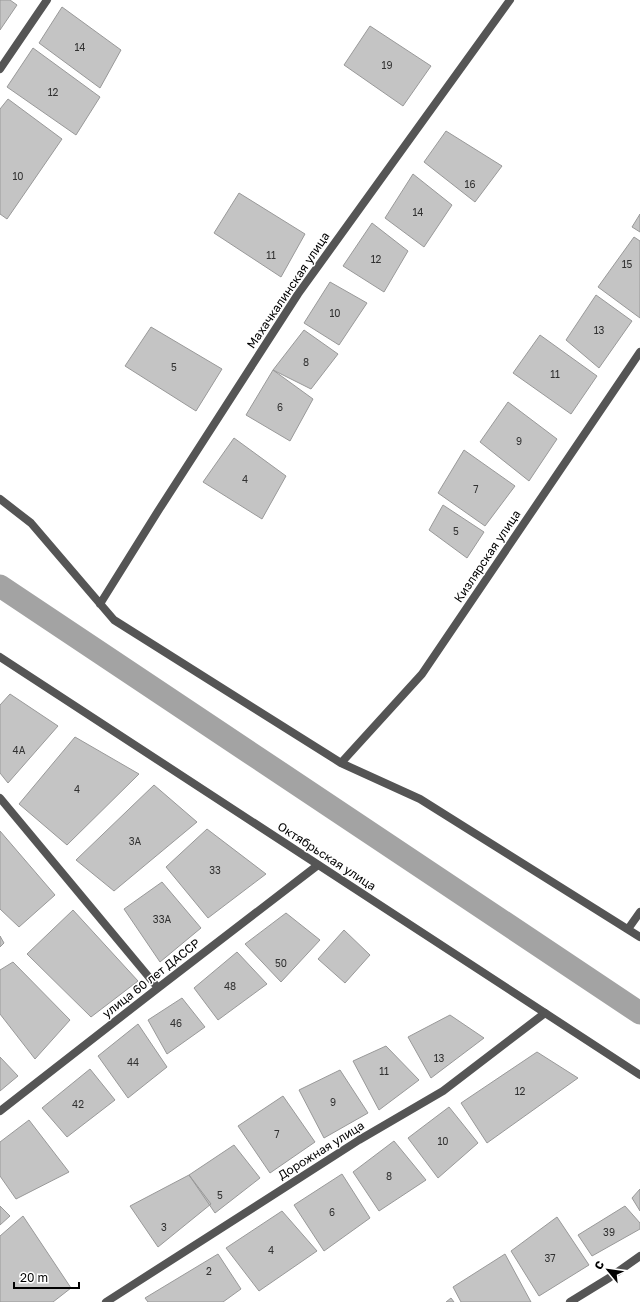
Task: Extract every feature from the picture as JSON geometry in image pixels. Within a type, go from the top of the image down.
[{"type":"street","points":[[0,69],[48,0]]},
{"type":"street","name":"Махачкалинская улица","points":[[100,604],[298,294],[510,0]]},
{"type":"street","name":"Кизлярская улица","points":[[341,763],[422,674],[640,352]]},
{"type":"street","points":[[0,499],[31,523],[114,620],[341,763],[420,799],[640,937]]},
{"type":"street","name":"Октябрьская улица","points":[[0,657],[640,1075]]},
{"type":"street","points":[[0,798],[158,988]]},
{"type":"street","name":"улица 60 лет ДАССР","points":[[0,1111],[318,865]]},
{"type":"street","points":[[628,929],[640,912]]},
{"type":"street","name":"Дорожная улица","points":[[106,1302],[359,1140],[443,1091],[545,1013]]},
{"type":"street","points":[[570,1302],[609,1278],[640,1256]]},
{"type":"building","points":[[0,0],[10,0],[17,5],[0,30]]},
{"type":"building","points":[[62,7],[121,50],[100,88],[39,43]]},
{"type":"building","points":[[370,26],[431,66],[403,106],[344,65]]},
{"type":"building","points":[[33,48],[100,97],[76,135],[7,87]]},
{"type":"building","points":[[8,99],[62,139],[7,219],[0,214],[0,109]]},
{"type":"building","points":[[446,131],[502,166],[475,202],[424,162]]},
{"type":"building","points":[[413,174],[452,205],[424,247],[385,218]]},
{"type":"building","points":[[239,193],[305,234],[281,277],[214,233]]},
{"type":"building","points":[[640,214],[640,232],[632,227]]},
{"type":"building","points":[[372,223],[408,251],[384,292],[343,266]]},
{"type":"building","points":[[634,237],[640,241],[640,318],[598,287]]},
{"type":"building","points":[[330,282],[367,303],[339,345],[304,323]]},
{"type":"building","points":[[596,295],[632,321],[599,368],[566,340]]},
{"type":"building","points":[[151,327],[222,369],[196,411],[125,366]]},
{"type":"building","points":[[304,330],[338,354],[311,389],[273,370]]},
{"type":"building","points":[[540,335],[597,376],[571,414],[513,373]]},
{"type":"building","points":[[273,370],[313,399],[290,441],[246,415]]},
{"type":"building","points":[[508,402],[557,439],[529,481],[480,442]]},
{"type":"building","points":[[234,438],[286,476],[262,519],[203,482]]},
{"type":"building","points":[[464,450],[515,486],[485,526],[438,493]]},
{"type":"building","points":[[443,505],[484,532],[467,558],[429,530]]},
{"type":"building","points":[[10,694],[58,726],[8,783],[0,773],[0,705]]},
{"type":"building","points":[[75,737],[139,774],[67,845],[19,804]]},
{"type":"building","points":[[154,785],[197,822],[114,891],[76,860]]},
{"type":"building","points":[[207,829],[266,874],[208,918],[166,867]]},
{"type":"building","points":[[0,831],[55,895],[19,927],[0,909]]},
{"type":"building","points":[[162,882],[201,928],[160,962],[124,909]]},
{"type":"building","points":[[73,910],[138,981],[91,1017],[27,954]]},
{"type":"building","points":[[286,913],[320,940],[281,982],[245,944]]},
{"type":"building","points":[[344,930],[370,955],[345,983],[318,959]]},
{"type":"building","points":[[0,936],[4,943],[0,947]]},
{"type":"building","points":[[237,952],[267,984],[218,1020],[194,988]]},
{"type":"building","points":[[13,962],[70,1020],[35,1059],[0,1014],[0,970]]},
{"type":"building","points":[[182,998],[205,1027],[167,1054],[148,1020]]},
{"type":"building","points":[[450,1015],[484,1038],[431,1078],[408,1037]]},
{"type":"building","points":[[138,1024],[167,1067],[128,1098],[98,1056]]},
{"type":"building","points":[[386,1046],[419,1080],[379,1110],[353,1061]]},
{"type":"building","points":[[537,1052],[578,1078],[487,1143],[461,1103]]},
{"type":"building","points":[[0,1057],[18,1076],[0,1091]]},
{"type":"building","points":[[90,1069],[115,1100],[67,1137],[42,1108]]},
{"type":"building","points":[[340,1070],[368,1113],[324,1138],[299,1090]]},
{"type":"building","points":[[283,1096],[315,1142],[270,1173],[238,1126]]},
{"type":"building","points":[[449,1107],[478,1143],[438,1178],[408,1138]]},
{"type":"building","points":[[29,1120],[69,1172],[16,1199],[0,1176],[0,1142]]},
{"type":"building","points":[[394,1141],[426,1180],[379,1211],[353,1172]]},
{"type":"building","points":[[234,1145],[260,1178],[215,1213],[189,1175]]},
{"type":"building","points":[[342,1174],[370,1218],[324,1251],[294,1205]]},
{"type":"building","points":[[189,1175],[211,1204],[158,1247],[130,1206]]},
{"type":"building","points":[[640,1189],[640,1211],[632,1198]]},
{"type":"building","points":[[0,1206],[10,1216],[0,1225]]},
{"type":"building","points":[[625,1206],[640,1223],[640,1229],[592,1256],[578,1235]]},
{"type":"building","points":[[282,1211],[317,1251],[259,1291],[226,1248]]},
{"type":"building","points":[[23,1216],[71,1288],[53,1302],[0,1302],[0,1236]]},
{"type":"building","points":[[557,1217],[589,1265],[539,1296],[511,1251]]},
{"type":"building","points":[[218,1254],[241,1289],[223,1302],[148,1302],[145,1298]]},
{"type":"building","points":[[505,1254],[531,1302],[461,1302],[453,1287]]},
{"type":"building","points":[[451,1298],[454,1302],[446,1302]]},
{"type":"waterway","points":[[0,586],[640,1013]]}]
